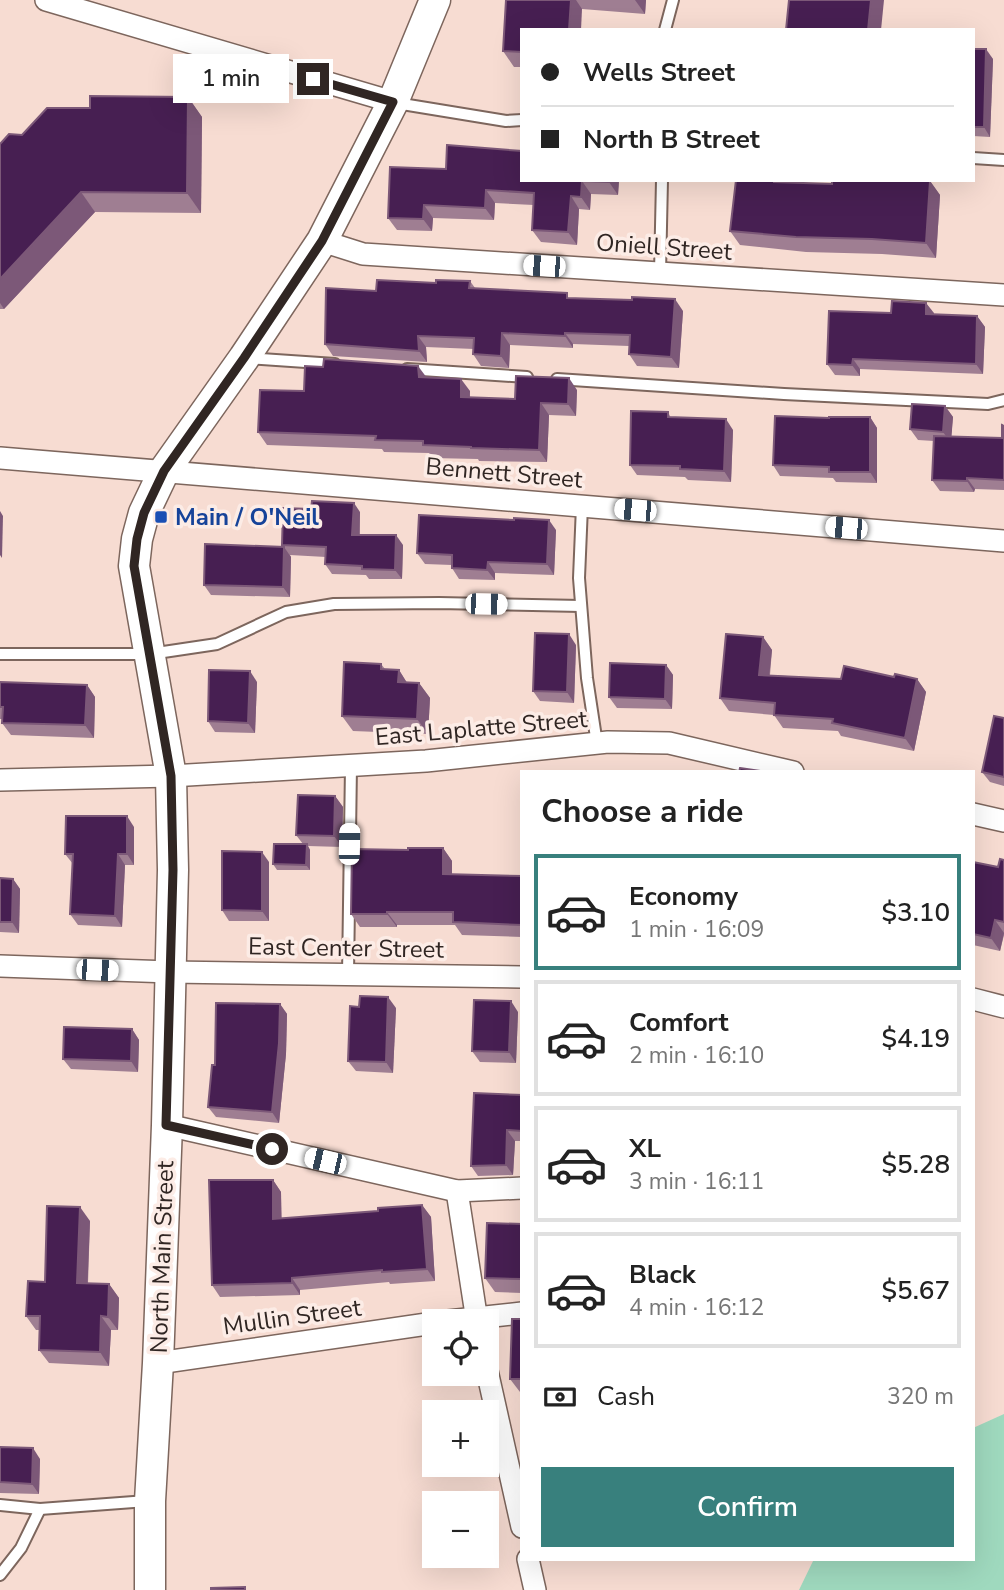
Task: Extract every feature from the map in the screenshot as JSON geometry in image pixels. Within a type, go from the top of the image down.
[{"type":"main road","name":"North Main Street","points":[[150,1590],[150,1501],[158,1363],[173,870],[171,776],[134,566],[137,539],[144,513],[164,471],[322,241],[393,102],[435,0]]},
{"type":"street","points":[[46,0],[393,102]]},
{"type":"street","name":"Oniell Street","points":[[322,241],[363,254],[1004,295]]},
{"type":"street","name":"Bennett Street","points":[[0,458],[1004,541]]},
{"type":"street","name":"East Laplatte Street","points":[[0,780],[171,776],[351,766],[608,742],[669,743],[784,770]]},
{"type":"street","points":[[975,814],[1004,821]]},
{"type":"street","name":"East Center Street","points":[[0,966],[170,972],[520,977]]},
{"type":"street","points":[[975,1000],[1004,1007]]},
{"type":"street","points":[[166,1125],[457,1191],[520,1188]]},
{"type":"street","points":[[457,1191],[475,1309]]},
{"type":"street","points":[[499,1316],[520,1313]]},
{"type":"street","name":"Mullin Street","points":[[158,1363],[422,1325]]},
{"type":"street","points":[[490,1386],[520,1518]]},
{"type":"street","points":[[529,1561],[536,1590]]},
{"type":"lane","points":[[666,28],[673,0]]},
{"type":"lane","points":[[393,102],[506,121],[520,120]]},
{"type":"lane","points":[[975,158],[1004,160]]},
{"type":"lane","points":[[660,273],[662,182]]},
{"type":"lane","points":[[244,358],[341,365]]},
{"type":"lane","points":[[396,368],[535,377]]},
{"type":"lane","points":[[549,378],[988,404],[1004,400]]},
{"type":"lane","points":[[582,506],[579,578],[587,678],[597,744]]},
{"type":"lane","points":[[0,654],[150,654],[217,644],[286,612],[334,604],[582,606]]},
{"type":"lane","points":[[348,974],[351,766]]},
{"type":"lane","points":[[0,1505],[40,1509],[150,1501]]},
{"type":"lane","points":[[0,1575],[20,1548],[40,1509]]},
{"type":"green space","points":[[1004,1414],[1004,1590],[799,1590],[813,1561],[975,1561],[975,1427]]},
{"type":"building","points":[[506,0],[571,0],[569,28],[520,28],[520,52],[503,51]]},
{"type":"building","points":[[789,0],[871,0],[868,28],[786,28]]},
{"type":"building","points":[[975,49],[986,49],[984,127],[975,127]]},
{"type":"building","points":[[90,96],[188,97],[187,193],[81,192],[0,279],[0,144],[9,134],[22,135],[47,108],[90,108]]},
{"type":"building","points":[[447,145],[520,151],[520,182],[582,182],[581,197],[571,196],[568,232],[532,230],[534,193],[486,190],[485,208],[424,205],[423,219],[388,218],[390,167],[446,169]]},
{"type":"building","points":[[736,182],[930,182],[926,243],[730,231]]},
{"type":"building","points":[[377,280],[436,283],[436,280],[470,281],[469,288],[567,293],[567,298],[675,299],[671,357],[629,354],[630,335],[502,333],[501,356],[473,354],[474,338],[418,336],[419,351],[325,344],[326,288],[376,291]]},
{"type":"building","points":[[892,301],[926,303],[926,314],[977,316],[976,364],[853,359],[852,365],[827,364],[829,311],[891,313]]},
{"type":"building","points":[[324,359],[418,366],[419,377],[461,379],[461,397],[515,399],[516,376],[569,378],[568,404],[541,403],[539,450],[423,445],[423,441],[375,440],[376,436],[258,432],[260,390],[304,391],[305,366],[323,367]]},
{"type":"building","points":[[912,404],[945,406],[943,432],[910,429]]},
{"type":"building","points":[[631,411],[668,412],[668,417],[726,419],[724,471],[680,469],[680,466],[630,465]]},
{"type":"building","points":[[775,416],[870,417],[870,472],[829,472],[829,467],[773,465]]},
{"type":"building","points":[[1002,425],[1004,480],[932,480],[934,436],[1002,438]]},
{"type":"building","points":[[312,501],[354,503],[352,535],[396,535],[395,570],[325,564],[326,547],[282,545],[283,508],[311,509]]},
{"type":"building","points":[[419,515],[549,520],[547,564],[488,562],[487,570],[452,568],[452,555],[417,553]]},
{"type":"building","points":[[205,544],[284,547],[283,587],[204,585]]},
{"type":"building","points":[[535,633],[569,634],[567,692],[533,691]]},
{"type":"building","points":[[726,634],[763,637],[759,675],[841,679],[844,666],[917,679],[905,738],[832,723],[833,719],[774,715],[775,703],[720,698]]},
{"type":"building","points":[[344,662],[381,664],[381,669],[399,670],[398,682],[419,683],[417,719],[342,716]]},
{"type":"building","points":[[610,663],[666,665],[665,699],[609,697]]},
{"type":"building","points":[[209,670],[250,671],[248,723],[208,721]]},
{"type":"building","points":[[0,682],[87,685],[85,725],[2,723]]},
{"type":"building","points":[[994,716],[1004,718],[1004,777],[982,772]]},
{"type":"building","points":[[298,795],[335,796],[334,836],[296,835]]},
{"type":"building","points":[[66,816],[127,816],[127,854],[118,854],[115,916],[70,914],[73,854],[65,854]]},
{"type":"building","points":[[274,844],[307,844],[306,865],[273,864]]},
{"type":"building","points":[[443,848],[443,874],[520,876],[520,925],[453,922],[453,912],[351,914],[352,849]]},
{"type":"building","points":[[222,851],[262,852],[262,911],[222,910]]},
{"type":"building","points":[[1000,859],[1004,860],[1004,922],[995,920],[991,938],[975,934],[975,862],[998,867]]},
{"type":"building","points":[[0,878],[13,879],[12,922],[0,922]]},
{"type":"building","points":[[360,996],[388,997],[386,1062],[348,1061],[350,1006],[359,1007]]},
{"type":"building","points":[[474,1000],[511,1001],[509,1052],[472,1051]]},
{"type":"building","points":[[216,1003],[280,1004],[272,1112],[208,1107],[212,1065],[215,1065]]},
{"type":"building","points":[[64,1027],[132,1029],[131,1061],[63,1059]]},
{"type":"building","points":[[474,1093],[520,1095],[520,1131],[507,1130],[506,1165],[471,1166]]},
{"type":"building","points":[[209,1180],[273,1180],[273,1219],[422,1205],[427,1269],[292,1278],[292,1283],[212,1285]]},
{"type":"building","points":[[47,1206],[80,1207],[77,1283],[109,1284],[108,1317],[101,1316],[100,1352],[39,1350],[40,1316],[26,1316],[28,1281],[45,1282]]},
{"type":"building","points":[[487,1223],[520,1224],[520,1279],[485,1278]]},
{"type":"building","points":[[512,1319],[520,1319],[520,1379],[510,1379]]},
{"type":"building","points":[[0,1447],[33,1448],[32,1484],[0,1482]]},
{"type":"building","points":[[245,1587],[245,1590],[211,1590],[211,1588]]},
{"type":"place","name":"Main / O'Neil","points":[[161,517]]},
{"type":"route","points":[[272,1149],[166,1125],[173,870],[171,776],[134,566],[144,513],[164,471],[322,241],[393,102],[313,79]]}]
